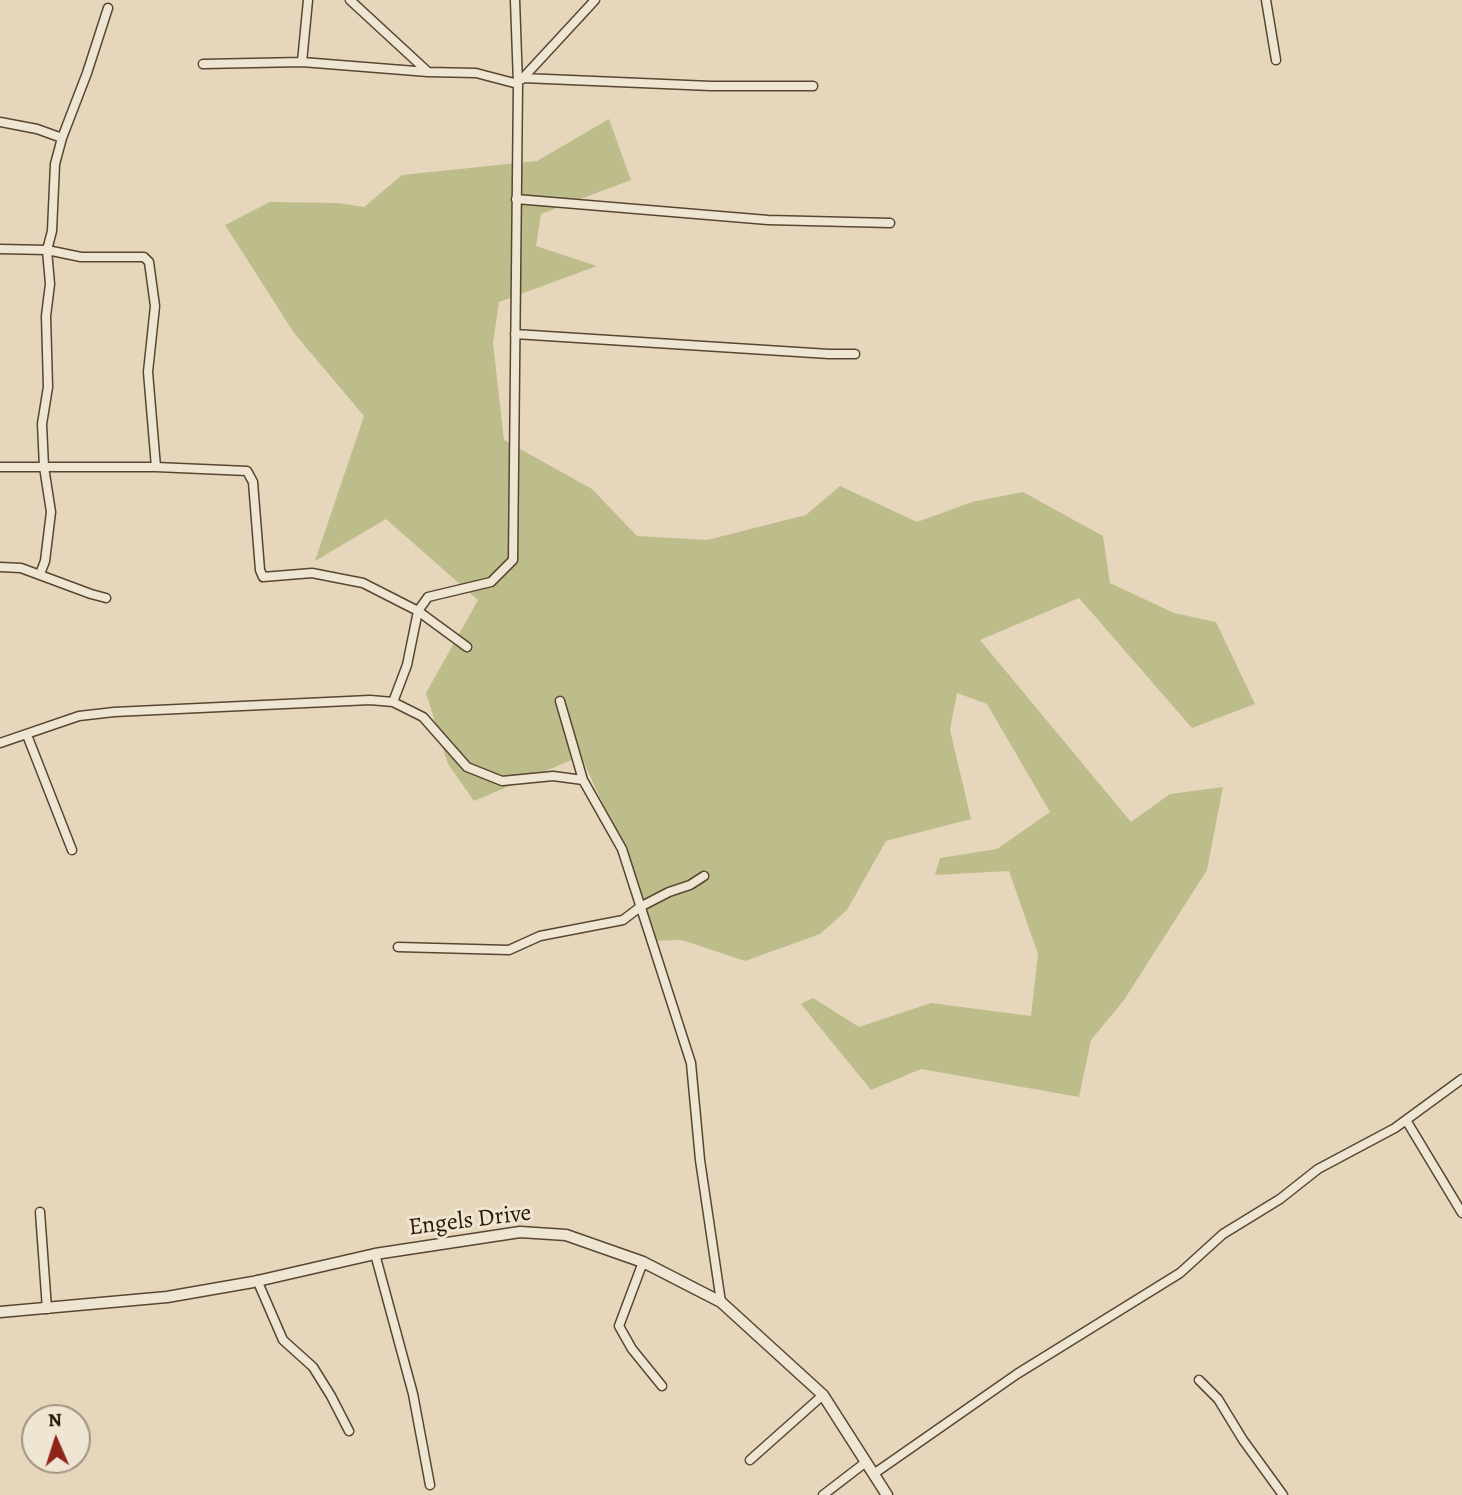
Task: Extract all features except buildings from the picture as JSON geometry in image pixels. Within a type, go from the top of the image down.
[{"type":"street","points":[[302,62],[308,0]]},
{"type":"street","points":[[350,0],[428,72]]},
{"type":"street","points":[[393,702],[407,665],[418,611],[428,597],[492,582],[513,560],[516,199],[521,81],[515,0]]},
{"type":"street","points":[[521,81],[595,0]]},
{"type":"street","points":[[1266,0],[1276,60]]},
{"type":"street","points":[[40,574],[45,561],[51,513],[44,467],[42,424],[48,387],[46,316],[50,284],[47,250],[52,231],[55,164],[108,8]]},
{"type":"street","points":[[203,64],[302,62],[476,73],[521,81],[813,86]]},
{"type":"street","points":[[0,122],[37,128],[62,138]]},
{"type":"street","points":[[516,199],[768,220],[890,223]]},
{"type":"street","points":[[0,248],[47,250],[81,257],[144,257],[149,262],[155,306],[148,372],[156,467]]},
{"type":"street","points":[[515,334],[855,354]]},
{"type":"street","points":[[0,467],[156,467],[247,471],[253,482],[260,570],[263,577],[312,573],[363,583],[418,611],[467,647]]},
{"type":"street","points":[[0,567],[21,568],[106,598]]},
{"type":"street","points":[[0,743],[79,716],[370,700],[393,702],[423,717],[467,767],[502,781],[553,776],[583,780]]},
{"type":"street","points":[[560,701],[583,780],[622,849],[691,1063],[700,1160],[721,1302]]},
{"type":"street","points":[[27,735],[72,850]]},
{"type":"street","points":[[398,947],[509,950],[540,936],[623,920],[640,907],[669,892],[690,886],[704,876]]},
{"type":"street","points":[[875,1473],[1017,1374],[1180,1273],[1223,1234],[1280,1199],[1318,1169],[1395,1128],[1462,1079]]},
{"type":"street","points":[[1406,1120],[1462,1213]]},
{"type":"street","points":[[40,1212],[47,1309]]},
{"type":"street","name":"Engels Drive","points":[[0,1312],[167,1297],[375,1254],[520,1232],[566,1235],[643,1262],[721,1302],[822,1395],[887,1495]]},
{"type":"street","points":[[375,1254],[413,1394],[430,1485]]},
{"type":"street","points":[[643,1262],[620,1326],[632,1349],[662,1386]]},
{"type":"street","points":[[257,1280],[282,1340],[313,1367],[349,1432]]},
{"type":"street","points":[[1199,1380],[1218,1399],[1243,1440],[1283,1495]]},
{"type":"street","points":[[750,1460],[822,1395]]},
{"type":"street","points":[[823,1495],[866,1462]]},
{"type":"shaded area","points":[[609,119],[631,180],[541,214],[536,246],[597,266],[499,302],[493,343],[504,440],[592,489],[637,536],[707,540],[806,515],[840,486],[917,522],[972,502],[1023,492],[1103,536],[1110,583],[1174,613],[1216,622],[1255,704],[1192,728],[1079,598],[980,640],[1131,822],[1170,794],[1223,787],[1207,870],[1124,1000],[1091,1040],[1079,1097],[921,1069],[871,1090],[801,1004],[813,998],[859,1027],[931,1003],[1031,1016],[1038,954],[1009,871],[935,875],[940,858],[997,849],[1050,812],[987,704],[957,693],[950,730],[971,819],[886,841],[847,910],[820,934],[745,961],[682,940],[646,941],[613,827],[581,756],[474,801],[448,764],[426,693],[478,600],[386,519],[315,561],[364,416],[294,333],[225,225],[270,202],[338,203],[364,207],[402,175],[537,161]]}]
